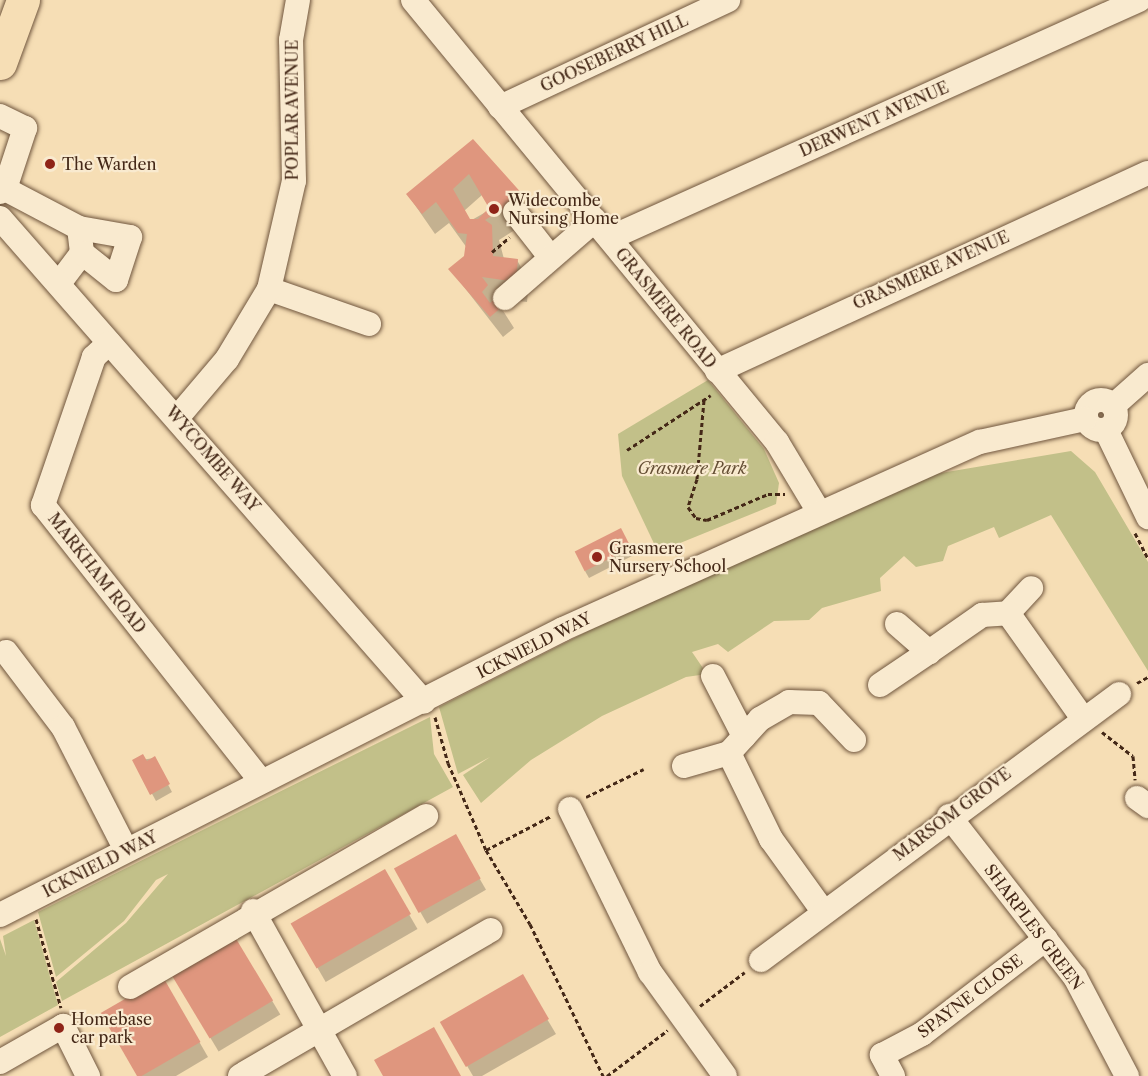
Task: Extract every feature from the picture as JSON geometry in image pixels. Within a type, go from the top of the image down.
[{"type":"highway","points":[[0,62],[13,10]]},
{"type":"street","name":"POPLAR AVENUE","points":[[177,418],[227,359],[269,289],[294,181],[291,40],[298,0]]},
{"type":"street","name":"GRASMERE ROAD","points":[[413,0],[777,442],[819,512]]},
{"type":"street","name":"GOOSEBERRY HILL","points":[[500,107],[728,0]]},
{"type":"street","name":"DERWENT AVENUE","points":[[505,298],[551,258],[603,229],[1138,0]]},
{"type":"street","points":[[0,116],[24,128],[2,191],[79,228],[130,237],[116,280],[82,253]]},
{"type":"street","name":"GRASMERE AVENUE","points":[[722,377],[1148,173]]},
{"type":"street","points":[[515,212],[551,258]]},
{"type":"street","name":"WYCOMBE WAY","points":[[0,218],[424,702]]},
{"type":"street","points":[[59,284],[82,253],[79,228]]},
{"type":"street","points":[[269,289],[369,324]]},
{"type":"street","name":"MARKHAM ROAD","points":[[109,343],[94,357],[43,504],[261,781]]},
{"type":"street","points":[[1148,375],[1113,406],[1096,401],[1095,425],[1148,517]]},
{"type":"street","name":"ICKNIELD WAY","points":[[0,915],[261,781],[424,702],[562,629],[819,512],[980,442],[1095,425]]},
{"type":"street","points":[[880,685],[982,615],[1008,613],[1031,588]]},
{"type":"street","points":[[1008,613],[1082,717]]},
{"type":"street","points":[[897,624],[929,652]]},
{"type":"street","points":[[6,652],[63,726],[126,850]]},
{"type":"street","points":[[713,676],[771,839],[823,911]]},
{"type":"street","name":"MARSOM GROVE","points":[[761,960],[1082,717],[1119,694]]},
{"type":"street","points":[[684,766],[736,745],[789,702],[819,703],[854,740]]},
{"type":"street","points":[[570,809],[650,972],[725,1076]]},
{"type":"street","points":[[130,987],[253,911],[426,816]]},
{"type":"street","name":"SHARPLES GREEN","points":[[949,816],[1075,977],[1126,1076]]},
{"type":"street","points":[[253,911],[345,1076]]},
{"type":"street","points":[[240,1076],[491,930]]},
{"type":"street","name":"SPAYNE CLOSE","points":[[893,1076],[882,1054],[922,1034],[1046,939]]},
{"type":"street","points":[[0,1062],[63,1026],[88,1076]]},
{"type":"path","points":[[627,450],[704,400],[722,377]]},
{"type":"path","points":[[704,400],[697,479],[688,507],[696,518],[725,514],[768,494],[791,497],[807,491]]},
{"type":"path","points":[[424,702],[434,712],[448,763],[486,850],[530,924],[603,1076]]},
{"type":"path","points":[[1082,717],[1133,756],[1143,802]]},
{"type":"path","points":[[31,899],[63,1026]]},
{"type":"green space","name":"Grasmere Park","points":[[708,380],[764,449],[779,483],[776,504],[658,552],[622,476],[618,434]]},
{"type":"green space","points":[[1071,451],[1095,472],[1148,562],[1148,671],[1051,515],[999,538],[994,527],[948,546],[943,561],[916,567],[904,556],[880,578],[881,591],[822,608],[809,620],[774,621],[728,652],[718,644],[692,652],[707,674],[686,677],[602,716],[531,760],[481,803],[463,775],[490,757],[458,774],[439,707],[602,624],[935,474]]},
{"type":"green space","points":[[430,717],[434,754],[453,787],[62,1001],[56,982],[126,923],[168,874],[156,880],[124,921],[56,977],[38,912]]},
{"type":"green space","points":[[34,920],[58,1005],[0,1037],[0,939],[6,956],[3,936]]},
{"type":"building","points":[[473,139],[524,196],[485,220],[492,225],[493,256],[518,259],[516,282],[482,277],[488,285],[482,292],[490,303],[496,298],[503,306],[490,317],[448,269],[464,256],[467,234],[458,233],[436,202],[422,214],[406,194]],"holes":[[[469,174],[489,208],[478,219],[470,219],[453,189]]]},
{"type":"building","points":[[621,528],[631,548],[585,571],[575,552]]},
{"type":"building","points":[[143,754],[147,761],[155,756],[170,784],[150,795],[132,760]]},
{"type":"building","points":[[456,834],[481,879],[419,913],[394,868]]},
{"type":"building","points":[[385,869],[411,914],[317,969],[291,924]]},
{"type":"building","points":[[235,937],[273,1000],[210,1039],[172,975]]},
{"type":"building","points":[[523,974],[549,1019],[466,1067],[440,1022]]},
{"type":"building","points":[[163,977],[200,1042],[142,1076],[137,1076],[101,1013]]},
{"type":"building","points":[[434,1027],[461,1076],[383,1076],[374,1060]]},
{"type":"place","name":"The Warden","points":[[50,164]]},
{"type":"place","name":"Widecombe Nursing Home","points":[[494,209]]},
{"type":"place","name":"Grasmere Nursery School","points":[[597,557]]},
{"type":"place","name":"Homebase car park","points":[[59,1028]]}]
